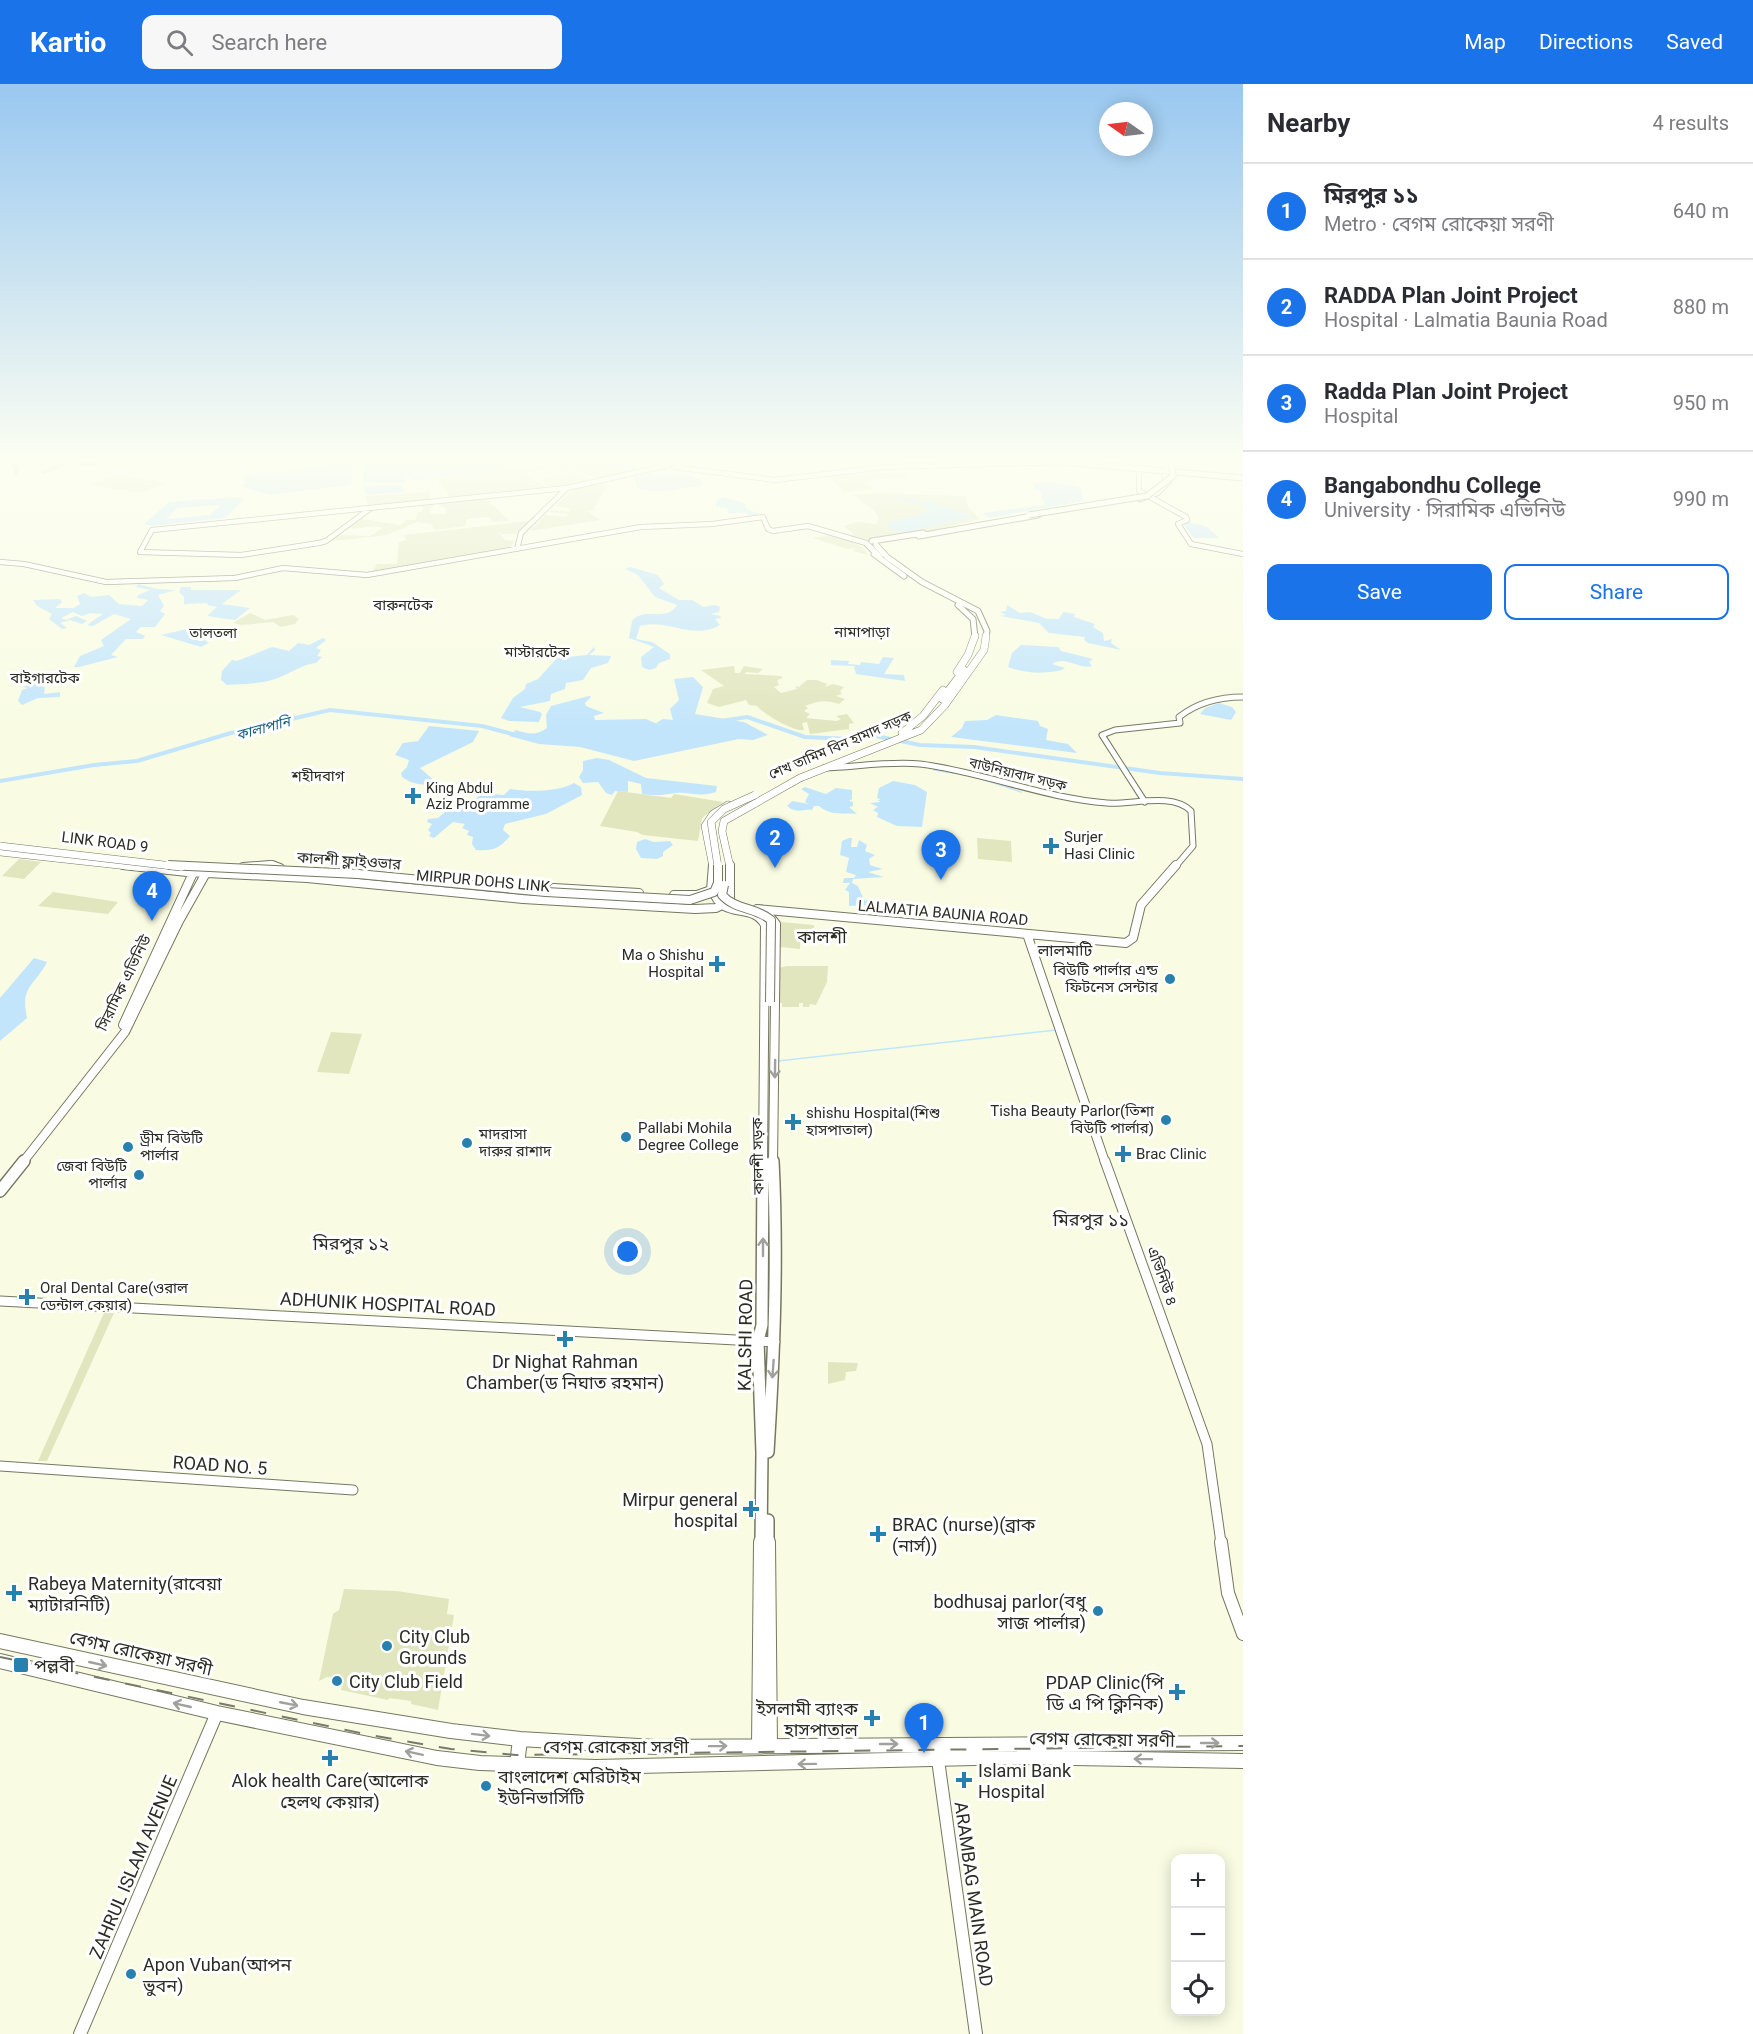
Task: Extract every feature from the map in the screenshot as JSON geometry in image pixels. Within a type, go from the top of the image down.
[{"type":"main road","points":[[874,549],[879,560],[915,584],[967,610],[976,633],[976,641],[967,659],[923,716],[905,735]]},
{"type":"main road","name":"শেখ তামিম বিন হামাদ সড়ক","points":[[728,896],[727,845],[722,831],[724,821],[767,792],[929,723],[962,684],[984,650],[987,631],[975,608],[922,582],[877,549]]},
{"type":"main road","points":[[904,568],[975,605],[986,618],[991,636],[984,660],[943,712],[922,731],[905,735]]},
{"type":"main road","name":"শেখ তামিম বিন হামাদ সড়ক","points":[[712,892],[711,846],[704,829],[710,816],[722,808],[767,792],[881,744]]},
{"type":"main road","points":[[503,886],[699,897],[714,893],[719,885],[718,855],[710,824],[724,810],[767,792]]},
{"type":"main road","points":[[757,796],[724,814],[716,823],[715,831],[723,856],[729,903],[761,912],[771,920],[771,1036],[775,1047]]},
{"type":"main road","points":[[711,846],[718,843],[727,845]]},
{"type":"main road","points":[[0,848],[197,870],[286,872],[544,893],[690,902],[728,896]]},
{"type":"main road","name":"কালশী ফ্লাইওভার","points":[[0,848],[193,868],[344,873],[546,892],[699,897]]},
{"type":"main road","name":"LINK ROAD 9","points":[[0,848],[205,869]]},
{"type":"main road","name":"LINK ROAD 9","points":[[0,848],[193,873],[205,869]]},
{"type":"main road","name":"MIRPUR DOHS LINK","points":[[205,869],[243,867],[383,872],[503,886],[699,897]]},
{"type":"main road","points":[[0,1191],[126,1031],[205,869]]},
{"type":"main road","name":"MIRPUR DOHS LINK","points":[[205,869],[377,886],[687,909],[706,910],[721,906]]},
{"type":"main road","points":[[350,882],[365,876],[357,871]]},
{"type":"main road","points":[[377,886],[369,882],[368,878],[383,872]]},
{"type":"main road","name":"সিরামিক এভিনিউ","points":[[0,1183],[121,1032],[133,1000],[193,873]]},
{"type":"main road","points":[[699,897],[712,892],[721,906],[728,896]]},
{"type":"main road","name":"কালশী সড়ক","points":[[712,892],[722,899],[728,896],[738,906],[770,914],[776,924],[775,1342],[768,1442],[765,1746]]},
{"type":"main road","points":[[506,896],[688,904],[728,896]]},
{"type":"main road","name":"KALSHI ROAD","points":[[721,906],[758,915],[765,926],[762,1325],[758,1341],[762,1453],[765,1746]]},
{"type":"main road","name":"বেগম রোকেয়া সরণী","points":[[0,1641],[142,1674],[303,1707],[451,1731],[520,1739],[655,1747],[1243,1743]]},
{"type":"main road","name":"বেগম রোকেয়া সরণী","points":[[0,1661],[217,1713],[437,1758],[518,1765],[766,1765],[1079,1757],[1243,1761]]},
{"type":"main road","points":[[518,1765],[520,1739]]},
{"type":"street","points":[[142,549],[140,552],[241,555],[282,549]]},
{"type":"street","points":[[0,562],[24,564],[106,582],[235,578],[283,568],[367,575],[517,549]]},
{"type":"street","points":[[1217,549],[1243,554]]},
{"type":"street","points":[[1145,802],[1102,735],[1115,730],[1180,723],[1179,717],[1199,705],[1223,696],[1243,698]]},
{"type":"street","name":"বাউনিয়াবাদ সড়ক","points":[[823,768],[918,764],[978,775],[1065,798],[1109,803],[1167,801],[1188,808],[1192,814],[1194,841],[1188,854],[1141,905],[1132,940],[1126,943]]},
{"type":"street","name":"LALMATIA BAUNIA ROAD","points":[[757,909],[778,913],[1126,943]]},
{"type":"street","name":"এভিনিউ ৪","points":[[1027,934],[1106,1164],[1207,1443],[1228,1593],[1243,1634]]},
{"type":"street","name":"ADHUNIK HOSPITAL ROAD","points":[[0,1300],[775,1342]]},
{"type":"street","name":"ROAD NO. 5","points":[[0,1466],[353,1490]]},
{"type":"street","name":"ZAHRUL ISLAM AVENUE","points":[[80,2034],[217,1713]]},
{"type":"street","name":"ARAMBAG MAIN ROAD","points":[[938,1760],[976,2034]]},
{"type":"green space","points":[[398,549],[509,549],[371,574],[377,564],[397,564]]},
{"type":"green space","points":[[864,549],[868,555],[853,551]]},
{"type":"green space","points":[[250,613],[265,620],[293,615],[299,619],[295,624],[281,627],[273,622],[242,625],[233,623]]},
{"type":"green space","points":[[734,666],[735,673],[740,673],[744,666],[763,669],[758,673],[746,672],[745,674],[781,676],[783,678],[777,680],[779,685],[774,687],[781,693],[797,689],[795,686],[799,687],[807,680],[817,680],[827,684],[825,687],[833,684],[844,687],[840,691],[842,694],[836,696],[845,699],[839,704],[818,702],[805,706],[808,708],[804,711],[810,714],[806,718],[837,721],[841,719],[836,716],[847,714],[854,723],[849,724],[849,729],[810,734],[807,722],[802,723],[804,730],[795,729],[773,718],[757,706],[749,705],[746,700],[719,707],[707,703],[713,689],[724,686],[701,670]]},
{"type":"green space","points":[[618,791],[671,798],[674,794],[723,802],[702,818],[698,841],[643,835],[600,826]]},
{"type":"green space","points":[[977,838],[1011,841],[1012,862],[978,859]]},
{"type":"green space","points":[[19,859],[41,862],[24,879],[2,876]]},
{"type":"green space","points":[[53,892],[118,902],[108,914],[38,906]]},
{"type":"green space","points":[[781,922],[814,925],[814,937],[800,938],[800,949],[780,947]]},
{"type":"green space","points":[[828,966],[827,982],[816,1005],[810,1004],[809,1007],[803,1007],[803,1003],[799,1003],[799,1007],[782,1007],[782,1003],[778,1003],[778,968]]},
{"type":"green space","points":[[331,1032],[362,1034],[349,1074],[317,1072]]},
{"type":"green space","points":[[104,1313],[114,1313],[47,1461],[38,1461]]},
{"type":"green space","points":[[828,1362],[858,1363],[856,1371],[846,1372],[845,1380],[828,1384]]},
{"type":"green space","name":"City Club Grounds","points":[[344,1589],[397,1591],[449,1599],[447,1614],[454,1615],[438,1710],[411,1704],[411,1701],[389,1698],[388,1700],[341,1690],[344,1680],[327,1677],[319,1681],[333,1614],[339,1610]]},
{"type":"water","points":[[630,567],[658,575],[664,584],[659,588],[679,600],[692,600],[703,607],[715,605],[720,607],[719,612],[711,614],[720,616],[721,618],[715,619],[720,625],[700,631],[650,624],[640,626],[636,639],[652,642],[670,654],[670,659],[659,663],[656,668],[649,670],[642,667],[641,657],[654,647],[629,638],[632,621],[643,615],[667,613],[677,605],[655,597],[638,575],[625,569]]},
{"type":"water","points":[[138,584],[157,589],[176,590],[158,595],[164,606],[160,611],[165,614],[155,627],[141,627],[136,632],[145,636],[143,639],[126,639],[111,655],[118,657],[79,667],[74,667],[80,656],[104,646],[101,640],[131,619],[114,614],[93,626],[87,625],[103,614],[90,613],[82,616],[73,612],[61,618],[66,620],[76,616],[87,621],[82,624],[70,620],[60,623],[67,628],[62,629],[49,619],[52,614],[37,606],[33,600],[60,599],[62,602],[55,608],[74,608],[80,604],[77,596],[84,593],[91,597],[109,595],[119,604],[142,606],[148,600],[137,598],[138,595],[150,590],[136,587]]},
{"type":"water","points":[[181,587],[191,587],[191,590],[241,590],[222,604],[250,608],[235,620],[207,616],[217,607],[207,605],[208,603],[184,604],[184,597],[179,592]]},
{"type":"water","points":[[1007,605],[1020,613],[1030,612],[1047,619],[1059,619],[1063,612],[1075,614],[1074,617],[1095,624],[1093,627],[1103,633],[1104,641],[1112,639],[1111,643],[1121,650],[1088,643],[1084,640],[1085,637],[1049,633],[1039,623],[1000,616],[1006,615],[1000,612],[1006,611]]},
{"type":"water","points":[[192,628],[197,629],[193,631],[201,633],[199,636],[209,643],[201,647],[161,635]]},
{"type":"water","points":[[323,638],[326,640],[316,648],[321,650],[317,656],[322,657],[316,663],[264,682],[227,685],[221,680],[222,671],[232,660],[237,661],[272,647],[289,651],[298,643],[309,645]]},
{"type":"water","points":[[1021,645],[1058,647],[1061,651],[1093,659],[1089,662],[1092,666],[1087,667],[1062,661],[1052,664],[1065,668],[1062,670],[1042,673],[1008,667],[1012,653]]},
{"type":"water","points":[[594,647],[595,650],[589,655],[611,656],[608,663],[591,668],[583,680],[566,683],[565,689],[551,694],[550,701],[520,707],[540,712],[542,714],[539,722],[509,721],[501,718],[513,698],[525,689],[526,684],[538,679],[557,658],[587,655]]},
{"type":"water","points":[[883,657],[894,658],[884,674],[904,675],[905,681],[856,674],[854,666],[831,665],[831,660],[849,661],[848,664],[860,665],[861,662],[879,664]]},
{"type":"water","points":[[693,677],[703,687],[695,714],[744,722],[768,735],[753,740],[739,739],[634,761],[580,747],[539,744],[509,736],[516,730],[532,734],[543,731],[547,728],[546,715],[551,706],[589,696],[591,697],[585,703],[586,706],[604,713],[594,716],[595,720],[646,719],[662,726],[656,723],[663,719],[673,720],[670,709],[679,700],[674,679]]},
{"type":"water","points":[[48,678],[42,687],[45,687],[44,694],[60,692],[60,697],[38,698],[22,705],[18,701],[22,690],[28,688],[23,687]]},
{"type":"water","points":[[1219,703],[1232,707],[1236,712],[1231,720],[1200,714],[1205,708]]},
{"type":"water","points":[[996,715],[1038,721],[1040,726],[1048,729],[1046,740],[1068,744],[1077,753],[951,737],[962,728],[965,721],[987,720]]},
{"type":"water","points":[[429,726],[479,731],[473,742],[420,768],[436,782],[418,784],[402,777],[401,773],[407,767],[409,760],[395,755],[403,743],[418,741]]},
{"type":"water","points":[[597,758],[609,760],[646,778],[717,786],[716,792],[647,795],[642,794],[641,784],[628,781],[628,792],[615,791],[612,795],[606,793],[598,782],[583,783],[579,777],[583,770],[583,761]]},
{"type":"water","points":[[893,781],[915,785],[927,792],[922,827],[897,826],[877,817],[878,813],[873,810],[878,807],[870,803],[881,802],[877,800],[881,800],[877,798],[879,788]]},
{"type":"water","points":[[574,783],[581,787],[582,795],[546,814],[505,824],[503,830],[510,836],[495,848],[476,850],[472,844],[473,837],[467,835],[469,831],[462,828],[465,824],[453,822],[434,838],[429,836],[431,833],[428,830],[432,824],[427,822],[428,819],[438,818],[446,811],[457,811],[484,793],[504,795],[510,789],[543,790]]},
{"type":"water","points":[[805,787],[826,794],[836,788],[852,790],[852,799],[849,801],[853,802],[853,806],[849,807],[857,814],[832,813],[819,806],[814,806],[812,810],[800,811],[787,806],[792,801],[809,804],[805,802],[809,794],[801,789]]},
{"type":"water","points":[[852,838],[851,847],[857,847],[859,840],[867,845],[865,851],[875,855],[869,859],[870,865],[883,869],[868,872],[884,877],[853,879],[852,883],[858,886],[864,900],[872,901],[871,905],[849,906],[849,892],[845,890],[850,883],[843,883],[844,878],[854,878],[856,875],[846,872],[849,858],[840,855],[842,841]]},
{"type":"water","points":[[645,839],[654,842],[670,841],[673,845],[657,859],[641,858],[636,849],[637,842]]},
{"type":"water","points":[[34,958],[47,962],[29,987],[25,999],[27,1018],[0,1041],[0,998]]},
{"type":"waterway","name":"কালাপানি","points":[[0,781],[94,765],[137,761],[231,733],[330,710],[482,726],[516,735]]},
{"type":"waterway","points":[[721,721],[747,717],[805,737],[851,739],[876,736],[920,745],[974,747],[1160,773],[1243,779]]},
{"type":"waterway","points":[[934,770],[966,775]]},
{"type":"waterway","points":[[982,779],[1021,792]]},
{"type":"waterway","points":[[778,1061],[1056,1030]]},
{"type":"railway","points":[[0,1657],[370,1735],[451,1749],[516,1755],[1243,1746]]},
{"type":"place","name":"King Abdul Aziz Programme","points":[[413,796]]},
{"type":"place","name":"Surjer Hasi Clinic","points":[[1051,846]]},
{"type":"place","name":"RADDA Plan Joint Project","points":[[775,868]]},
{"type":"place","name":"Radda Plan Joint Project","points":[[941,880]]},
{"type":"place","name":"Bangabondhu College","points":[[152,921]]},
{"type":"place","name":"Ma o Shishu Hospital","points":[[717,964]]},
{"type":"place","name":"বিউটি পার্লার এন্ড ফিটনেস সেন্টার","points":[[1170,979]]},
{"type":"place","name":"Tisha Beauty Parlor(তিশা বিউটি পার্লার)","points":[[1166,1120]]},
{"type":"place","name":"shishu Hospital(শিশু হাসপাতাল)","points":[[793,1122]]},
{"type":"place","name":"Pallabi Mohila Degree College","points":[[626,1137]]},
{"type":"place","name":"মাদরাসা দারুর রাশাদ","points":[[467,1143]]},
{"type":"place","name":"ড্রীম বিউটি পার্লার","points":[[128,1147]]},
{"type":"place","name":"Brac Clinic","points":[[1123,1154]]},
{"type":"place","name":"জেবা বিউটি পার্লার","points":[[139,1175]]},
{"type":"place","name":"Oral Dental Care(ওরাল ডেন্টাল কেয়ার)","points":[[27,1297]]},
{"type":"place","name":"Dr Nighat Rahman Chamber(ড নিঘাত রহমান)","points":[[565,1339]]},
{"type":"place","name":"Mirpur general hospital","points":[[751,1509]]},
{"type":"place","name":"BRAC (nurse)(ব্রাক (নার্স))","points":[[878,1534]]},
{"type":"place","name":"Rabeya Maternity(রাবেয়া ম্যাটারনিটি)","points":[[14,1593]]},
{"type":"place","name":"bodhusaj parlor(বধু সাজ পার্লার)","points":[[1098,1611]]},
{"type":"place","name":"City Club Grounds","points":[[387,1646]]},
{"type":"place","name":"পল্লবী","points":[[21,1665]]},
{"type":"place","name":"City Club Field","points":[[337,1681]]},
{"type":"place","name":"PDAP Clinic(পি ডি এ পি ক্লিনিক)","points":[[1177,1692]]},
{"type":"place","name":"ইসলামী ব্যাংক হাসপাতাল","points":[[872,1718]]},
{"type":"place","name":"মিরপুর ১১","points":[[924,1753]]},
{"type":"place","name":"Alok health Care(আলোক হেলথ কেয়ার)","points":[[330,1758]]},
{"type":"place","name":"Islami Bank Hospital","points":[[964,1780]]},
{"type":"place","name":"বাংলাদেশ মেরিটাইম ইউনিভার্সিটি","points":[[486,1786]]},
{"type":"place","name":"Apon Vuban(আপন ভুবন)","points":[[131,1974]]},
{"type":"district","name":"বারুনটেক","points":[[403,605]]},
{"type":"district","name":"নামাপাড়া","points":[[862,632]]},
{"type":"district","name":"তালতলা","points":[[213,633]]},
{"type":"district","name":"মাস্টারটেক","points":[[537,652]]},
{"type":"district","name":"বাইগারটেক","points":[[45,678]]},
{"type":"district","name":"শহীদবাগ","points":[[318,776]]},
{"type":"district","name":"কালশী","points":[[822,936]]},
{"type":"district","name":"লালমাটি","points":[[1065,950]]},
{"type":"district","name":"মিরপুর ১১","points":[[1091,1219]]},
{"type":"district","name":"মিরপুর ১২","points":[[351,1243]]}]
